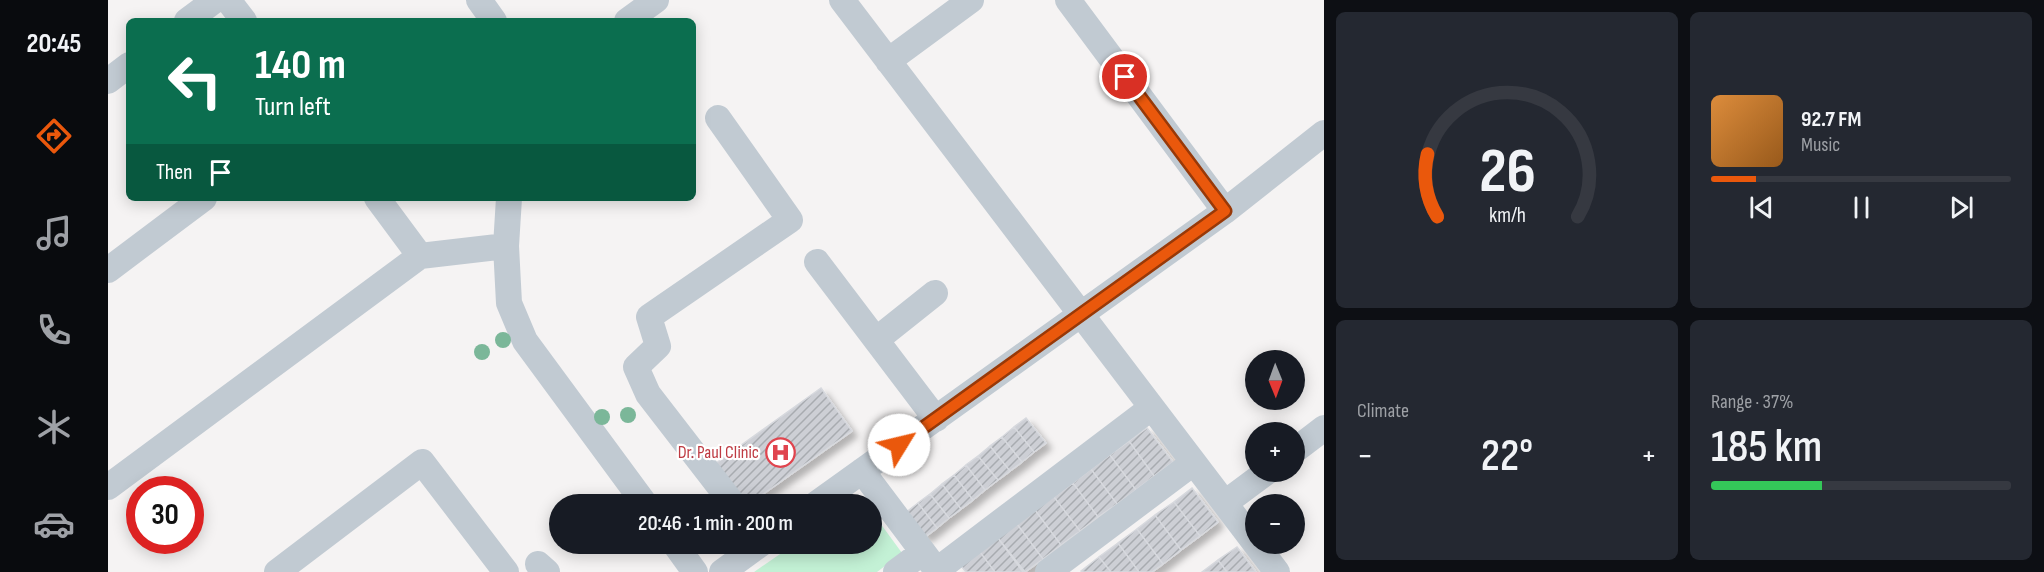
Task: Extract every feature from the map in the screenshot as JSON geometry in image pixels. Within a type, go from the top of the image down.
[{"type":"street","points":[[191,18],[215,0]]},
{"type":"street","points":[[228,0],[242,18]]},
{"type":"street","points":[[479,0],[492,18]]},
{"type":"street","points":[[631,18],[656,0]]},
{"type":"street","points":[[842,0],[1277,572]]},
{"type":"street","points":[[888,62],[971,0]]},
{"type":"street","points":[[1068,0],[1225,211]]},
{"type":"street","points":[[108,81],[126,67]]},
{"type":"street","points":[[718,118],[789,220],[649,317],[658,346],[636,367],[648,394],[725,494]]},
{"type":"street","points":[[830,494],[1225,211],[1324,133]]},
{"type":"street","points":[[108,270],[200,201]]},
{"type":"street","points":[[379,201],[420,256]]},
{"type":"street","points":[[509,201],[506,246],[509,303],[525,341],[638,494]]},
{"type":"street","points":[[108,487],[420,256],[506,246]]},
{"type":"street","points":[[817,262],[936,418]]},
{"type":"street","points":[[876,340],[935,293]]},
{"type":"street","points":[[896,572],[933,565],[1151,408]]},
{"type":"street","points":[[1305,443],[1324,428]]},
{"type":"street","points":[[277,572],[422,462],[506,572]]},
{"type":"street","points":[[1048,572],[1193,463]]},
{"type":"street","points":[[862,471],[933,565]]},
{"type":"street","points":[[1225,503],[1253,482]]},
{"type":"street","points":[[682,554],[695,572]]},
{"type":"street","points":[[722,572],[747,554]]},
{"type":"green space","points":[[882,526],[902,553],[877,572],[754,572],[780,554],[882,554]]},
{"type":"building","points":[[821,388],[852,431],[763,494],[736,494],[715,464]]},
{"type":"building","points":[[1026,418],[1046,443],[1034,452],[1014,427]]},
{"type":"building","points":[[1014,427],[1034,452],[1022,462],[1002,437]]},
{"type":"building","points":[[1147,428],[1173,462],[1154,476],[1129,441]]},
{"type":"building","points":[[1002,437],[1022,462],[1010,471],[990,446]]},
{"type":"building","points":[[1129,441],[1154,476],[1136,490],[1110,455]]},
{"type":"building","points":[[990,446],[1010,471],[998,480],[978,456]]},
{"type":"building","points":[[1110,455],[1136,490],[1117,504],[1091,469]]},
{"type":"building","points":[[978,456],[998,480],[985,490],[966,465]]},
{"type":"building","points":[[966,465],[985,490],[973,500],[954,475]]},
{"type":"building","points":[[1091,469],[1117,504],[1098,517],[1073,483]]},
{"type":"building","points":[[954,475],[973,500],[961,509],[942,484]]},
{"type":"building","points":[[1073,483],[1098,517],[1080,531],[1054,497]]},
{"type":"building","points":[[942,484],[961,509],[949,518],[930,494]]},
{"type":"building","points":[[1192,488],[1218,522],[1200,536],[1174,502]]},
{"type":"building","points":[[930,494],[949,518],[937,528],[918,503]]},
{"type":"building","points":[[1054,497],[1080,531],[1061,545],[1035,510]]},
{"type":"building","points":[[1174,502],[1200,536],[1181,550],[1155,515]]},
{"type":"building","points":[[918,503],[937,528],[925,537],[905,513]]},
{"type":"building","points":[[1035,510],[1061,545],[1043,559],[1017,524]]},
{"type":"building","points":[[1155,515],[1181,550],[1163,564],[1137,529]]},
{"type":"building","points":[[1017,524],[1043,559],[1025,572],[998,538]]},
{"type":"building","points":[[1137,529],[1163,564],[1152,572],[1139,572],[1118,543]]},
{"type":"building","points":[[998,538],[1023,572],[995,572],[980,552]]},
{"type":"building","points":[[1118,543],[1139,572],[1111,572],[1099,557]]},
{"type":"building","points":[[1237,547],[1256,572],[1227,572],[1218,560]]},
{"type":"building","points":[[980,552],[995,572],[966,572],[961,566]]},
{"type":"building","points":[[1099,557],[1111,572],[1081,571]]},
{"type":"building","points":[[1218,560],[1227,572],[1202,572]]},
{"type":"place","name":"Dr. Paul Clinic","points":[[780,452]]},
{"type":"route","points":[[899,445],[1225,211],[1125,77]]}]
